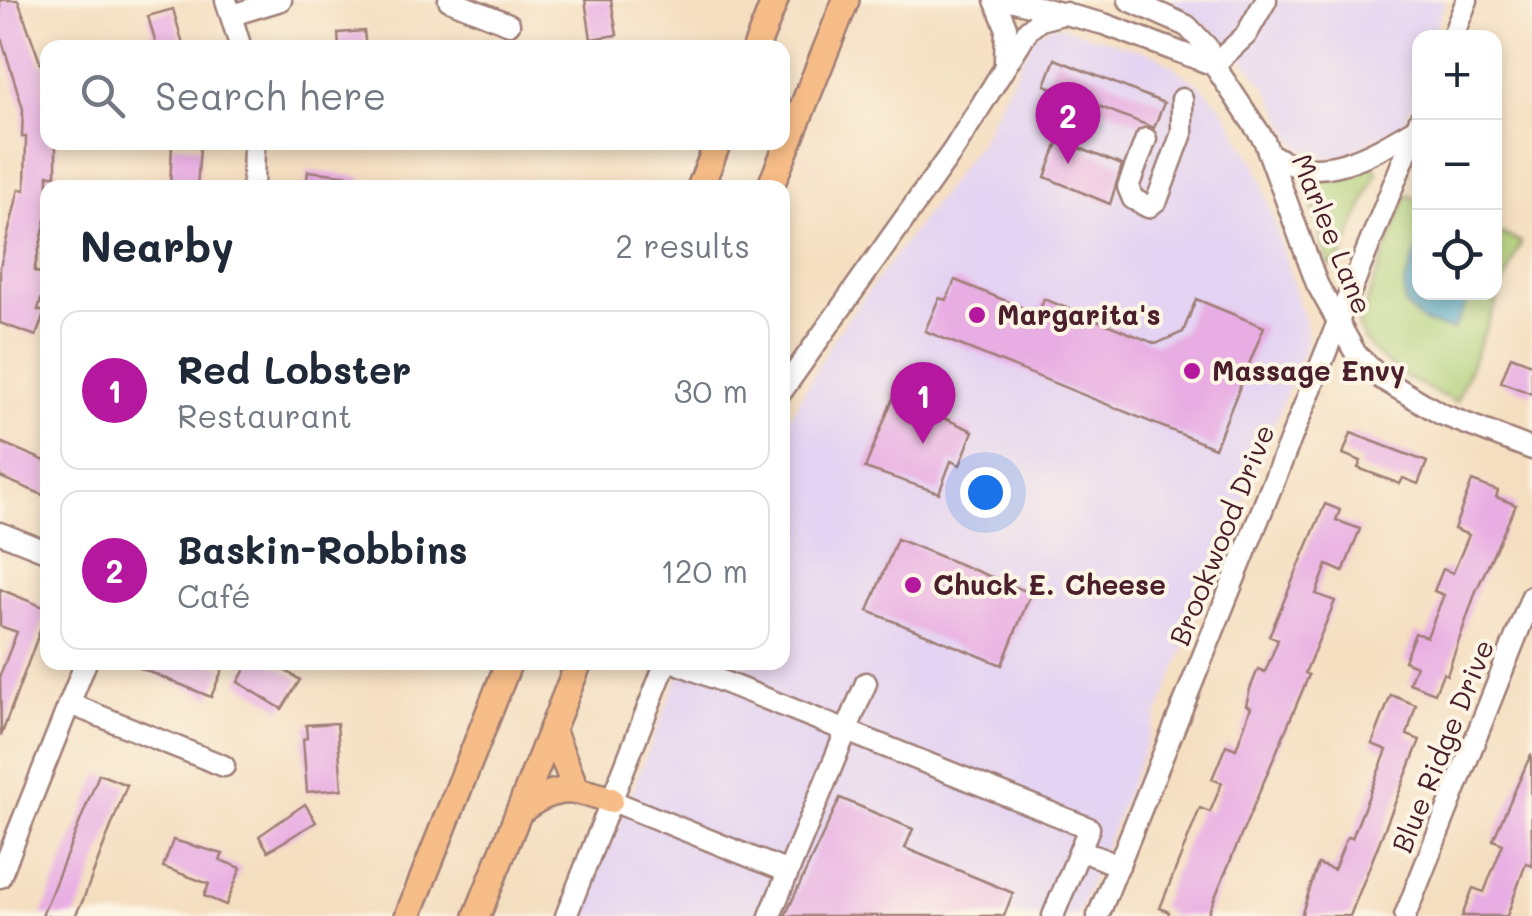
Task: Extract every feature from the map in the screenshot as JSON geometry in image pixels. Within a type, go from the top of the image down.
[{"type":"main road","points":[[759,40],[774,0]]},
{"type":"main road","points":[[790,139],[846,0]]},
{"type":"main road","points":[[703,180],[715,150]]},
{"type":"main road","points":[[773,180],[785,150]]},
{"type":"main road","points":[[408,916],[507,670]]},
{"type":"main road","points":[[477,916],[576,670]]},
{"type":"main road","points":[[552,730],[575,786]]},
{"type":"main road","points":[[518,812],[542,796],[575,786],[610,800]]},
{"type":"street","points":[[239,40],[230,7],[281,0]]},
{"type":"street","points":[[448,0],[509,24]]},
{"type":"street","points":[[995,0],[1006,27],[1005,62]]},
{"type":"street","points":[[1010,0],[1066,13],[1214,65],[1246,35],[1266,0]]},
{"type":"street","name":"Marlee Lane","points":[[1129,0],[1194,31],[1249,112],[1272,156],[1335,322],[1356,354],[1382,379],[1441,414],[1532,449]]},
{"type":"street","points":[[1455,30],[1467,0]]},
{"type":"street","points":[[790,380],[954,149],[1005,62],[1036,22],[1066,13]]},
{"type":"street","points":[[1146,139],[1128,187],[1135,202],[1151,206],[1182,133],[1182,99]]},
{"type":"street","points":[[1272,156],[1298,168],[1327,167],[1372,153],[1412,127]]},
{"type":"street","name":"Brookwood Drive","points":[[1098,916],[1412,137]]},
{"type":"street","points":[[253,180],[254,150]]},
{"type":"street","points":[[0,533],[40,549]]},
{"type":"street","name":"Blue Ridge Drive","points":[[1405,916],[1532,596]]},
{"type":"street","points":[[0,878],[83,670]]},
{"type":"street","points":[[566,916],[610,800],[667,670]]},
{"type":"street","points":[[690,670],[1089,828],[1053,916]]},
{"type":"street","points":[[770,916],[866,683]]},
{"type":"street","points":[[70,704],[224,766]]},
{"type":"street","points":[[610,800],[788,872]]},
{"type":"street","points":[[1080,850],[1118,866]]},
{"type":"shaded area","points":[[1164,0],[1446,0],[1434,30],[1412,30],[1412,104],[1403,124],[1342,157],[1319,158],[1297,145],[1268,89],[1231,46],[1197,18]]},
{"type":"shaded area","points":[[1053,24],[1154,54],[1201,85],[1224,110],[1258,169],[1307,330],[1306,344],[1077,916],[581,916],[681,670],[790,670],[790,417],[837,333],[979,143],[1035,34]]},
{"type":"green space","points":[[1372,163],[1377,172],[1342,257],[1329,267],[1306,182]]},
{"type":"green space","points":[[1407,195],[1412,197],[1412,300],[1497,300],[1456,402],[1385,362],[1364,339],[1358,325]]},
{"type":"green space","points":[[1502,234],[1521,242],[1502,289]]},
{"type":"water","points":[[1412,265],[1412,300],[1468,300],[1453,330],[1423,322],[1405,305],[1404,286]]},
{"type":"building","points":[[0,0],[18,0],[40,62],[40,150],[56,150],[56,175],[40,180],[40,245],[34,271],[40,273],[40,325],[36,336],[0,323],[0,267],[19,189],[25,190],[26,137],[22,137],[23,109],[0,34]]},
{"type":"building","points":[[585,0],[611,0],[617,35],[591,39]]},
{"type":"building","points":[[173,9],[182,40],[155,40],[148,16]]},
{"type":"building","points":[[364,31],[365,40],[338,40],[338,33]]},
{"type":"building","points":[[1055,59],[1164,103],[1154,128],[1045,85]]},
{"type":"building","points":[[1059,140],[1122,165],[1110,204],[1045,177]]},
{"type":"building","points":[[172,150],[200,150],[198,180],[170,180]]},
{"type":"building","points":[[308,171],[361,177],[361,180],[307,180]]},
{"type":"building","points":[[955,280],[1038,314],[1044,299],[1156,344],[1183,332],[1196,299],[1264,327],[1215,448],[925,331],[939,298],[946,300]]},
{"type":"building","points":[[1511,356],[1532,364],[1532,394],[1501,382]]},
{"type":"building","points":[[894,396],[973,431],[960,465],[951,461],[939,493],[865,468]]},
{"type":"building","points":[[1351,433],[1427,462],[1418,484],[1403,478],[1400,484],[1358,468],[1361,461],[1343,454]]},
{"type":"building","points":[[0,442],[40,459],[40,494],[0,477]]},
{"type":"building","points":[[1472,481],[1498,491],[1496,497],[1516,505],[1476,591],[1447,675],[1443,673],[1435,693],[1409,683],[1416,666],[1404,661],[1415,633],[1427,637],[1444,595],[1434,591],[1443,569],[1453,573],[1469,535],[1454,529]]},
{"type":"building","points":[[1325,504],[1340,510],[1336,520],[1360,529],[1343,572],[1327,565],[1316,594],[1335,601],[1305,673],[1309,675],[1207,916],[1168,916],[1169,912],[1160,908],[1200,808],[1210,812],[1222,783],[1212,779],[1226,745],[1236,749],[1251,707],[1246,705],[1250,689],[1258,669],[1265,672],[1278,640],[1269,636]]},
{"type":"building","points":[[897,539],[1031,593],[1002,665],[868,611]]},
{"type":"building","points":[[0,589],[40,606],[40,631],[1,736],[0,675],[17,632],[0,626]]},
{"type":"building","points":[[145,670],[222,670],[211,697]]},
{"type":"building","points":[[245,670],[284,670],[300,680],[282,709],[238,682]]},
{"type":"building","points":[[1391,695],[1416,705],[1407,735],[1420,740],[1350,916],[1301,916],[1318,864],[1334,870],[1347,837],[1352,838],[1387,750],[1372,744]]},
{"type":"building","points":[[337,723],[342,789],[307,792],[303,739],[307,738],[306,725]]},
{"type":"building","points":[[1531,754],[1532,866],[1526,863],[1507,916],[1462,916],[1473,888],[1484,892],[1503,844],[1493,840]]},
{"type":"building","points":[[99,774],[127,785],[83,900],[75,916],[42,916]]},
{"type":"building","points":[[840,798],[913,829],[905,848],[1013,893],[1004,916],[785,916]]},
{"type":"building","points":[[305,804],[316,822],[268,851],[259,836]]},
{"type":"building","points":[[173,840],[223,854],[220,860],[241,868],[226,905],[204,896],[209,884],[163,867]]},
{"type":"place","name":"Baskin-Robbins","points":[[1068,164]]},
{"type":"place","name":"Margarita's","points":[[977,315]]},
{"type":"place","name":"Massage Envy","points":[[1192,371]]},
{"type":"place","name":"Red Lobster","points":[[923,444]]},
{"type":"place","name":"Chuck E. Cheese","points":[[913,585]]}]
